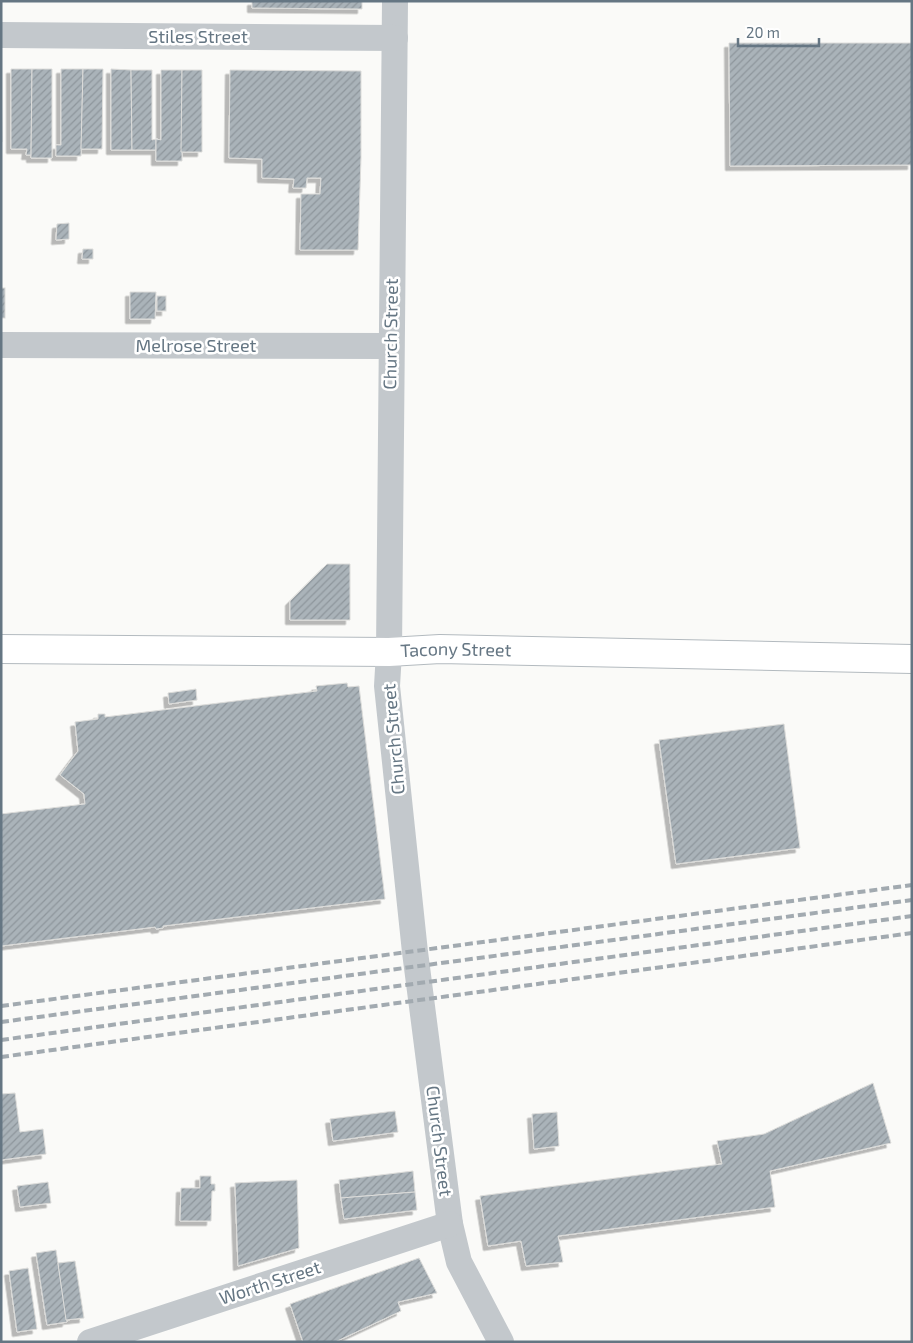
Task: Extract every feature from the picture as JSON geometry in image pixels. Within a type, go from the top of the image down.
[{"type":"main road","name":"Tacony Street","points":[[1,649],[390,652],[440,649],[912,659]]},
{"type":"street","name":"Church Street","points":[[395,1],[390,346],[390,652],[387,686],[415,952],[450,1224],[459,1262],[501,1342]]},
{"type":"street","name":"Stiles Street","points":[[1,35],[395,38]]},
{"type":"street","name":"Melrose Street","points":[[1,345],[390,346]]},
{"type":"street","name":"Worth Street","points":[[90,1342],[450,1224]]},
{"type":"building","points":[[252,1],[362,1],[362,9],[252,8]]},
{"type":"building","points":[[729,43],[912,43],[912,165],[730,166]]},
{"type":"building","points":[[1,69],[2,142],[1,142]]},
{"type":"building","points":[[11,69],[32,69],[31,155],[26,155],[27,149],[11,149]]},
{"type":"building","points":[[32,69],[52,69],[52,158],[31,158]]},
{"type":"building","points":[[61,69],[83,69],[81,156],[56,156],[56,145],[61,145]]},
{"type":"building","points":[[83,69],[103,69],[102,149],[81,149]]},
{"type":"building","points":[[111,69],[131,70],[132,150],[111,150]]},
{"type":"building","points":[[131,70],[152,70],[152,140],[156,139],[156,150],[132,150]]},
{"type":"building","points":[[161,70],[182,70],[182,161],[156,161],[156,139],[161,140]]},
{"type":"building","points":[[182,70],[202,70],[202,152],[181,152]]},
{"type":"building","points":[[230,70],[361,71],[358,250],[300,250],[301,194],[320,194],[321,178],[307,178],[306,188],[293,188],[294,179],[262,178],[262,159],[229,158]]},
{"type":"building","points":[[69,223],[69,239],[56,240],[57,224]]},
{"type":"building","points":[[83,249],[93,249],[93,259],[82,259]]},
{"type":"building","points":[[1,288],[5,288],[5,318],[1,318]]},
{"type":"building","points":[[130,292],[156,292],[155,319],[130,319]]},
{"type":"building","points":[[157,296],[166,296],[166,311],[157,311]]},
{"type":"building","points":[[327,564],[350,564],[350,620],[290,620],[290,601]]},
{"type":"building","points":[[347,683],[348,687],[359,686],[385,899],[163,926],[163,928],[156,929],[155,927],[1,946],[1,814],[85,804],[84,794],[60,775],[78,751],[75,722],[98,719],[98,714],[105,714],[105,717],[317,691],[316,686]]},
{"type":"building","points":[[196,689],[197,700],[169,704],[168,693]]},
{"type":"building","points":[[784,724],[800,848],[676,864],[659,740]]},
{"type":"building","points":[[873,1083],[891,1143],[770,1171],[775,1207],[558,1236],[563,1262],[526,1266],[521,1241],[488,1246],[480,1196],[722,1164],[717,1141],[764,1134]]},
{"type":"building","points":[[15,1093],[20,1132],[43,1129],[46,1154],[1,1160],[1,1094]]},
{"type":"building","points":[[395,1111],[398,1132],[333,1141],[330,1119]]},
{"type":"building","points":[[557,1112],[559,1146],[534,1149],[532,1114]]},
{"type":"building","points":[[413,1171],[415,1192],[341,1198],[339,1180]]},
{"type":"building","points":[[200,1176],[211,1176],[211,1184],[215,1184],[215,1191],[212,1191],[211,1221],[180,1221],[181,1188],[200,1188]]},
{"type":"building","points":[[297,1180],[299,1248],[238,1266],[235,1183]]},
{"type":"building","points":[[48,1182],[51,1203],[20,1207],[17,1186]]},
{"type":"building","points":[[415,1192],[417,1210],[344,1219],[341,1198]]},
{"type":"building","points":[[56,1250],[67,1322],[47,1325],[36,1253]]},
{"type":"building","points":[[419,1258],[437,1293],[398,1302],[401,1311],[335,1342],[303,1342],[290,1304]]},
{"type":"building","points":[[75,1261],[84,1318],[66,1320],[58,1263]]},
{"type":"building","points":[[28,1268],[37,1329],[17,1332],[9,1271]]},
{"type":"railway","points":[[1,1006],[912,885]]},
{"type":"railway","points":[[1,1022],[912,900]]},
{"type":"railway","points":[[1,1040],[912,916]]},
{"type":"railway","points":[[1,1057],[912,933]]}]
